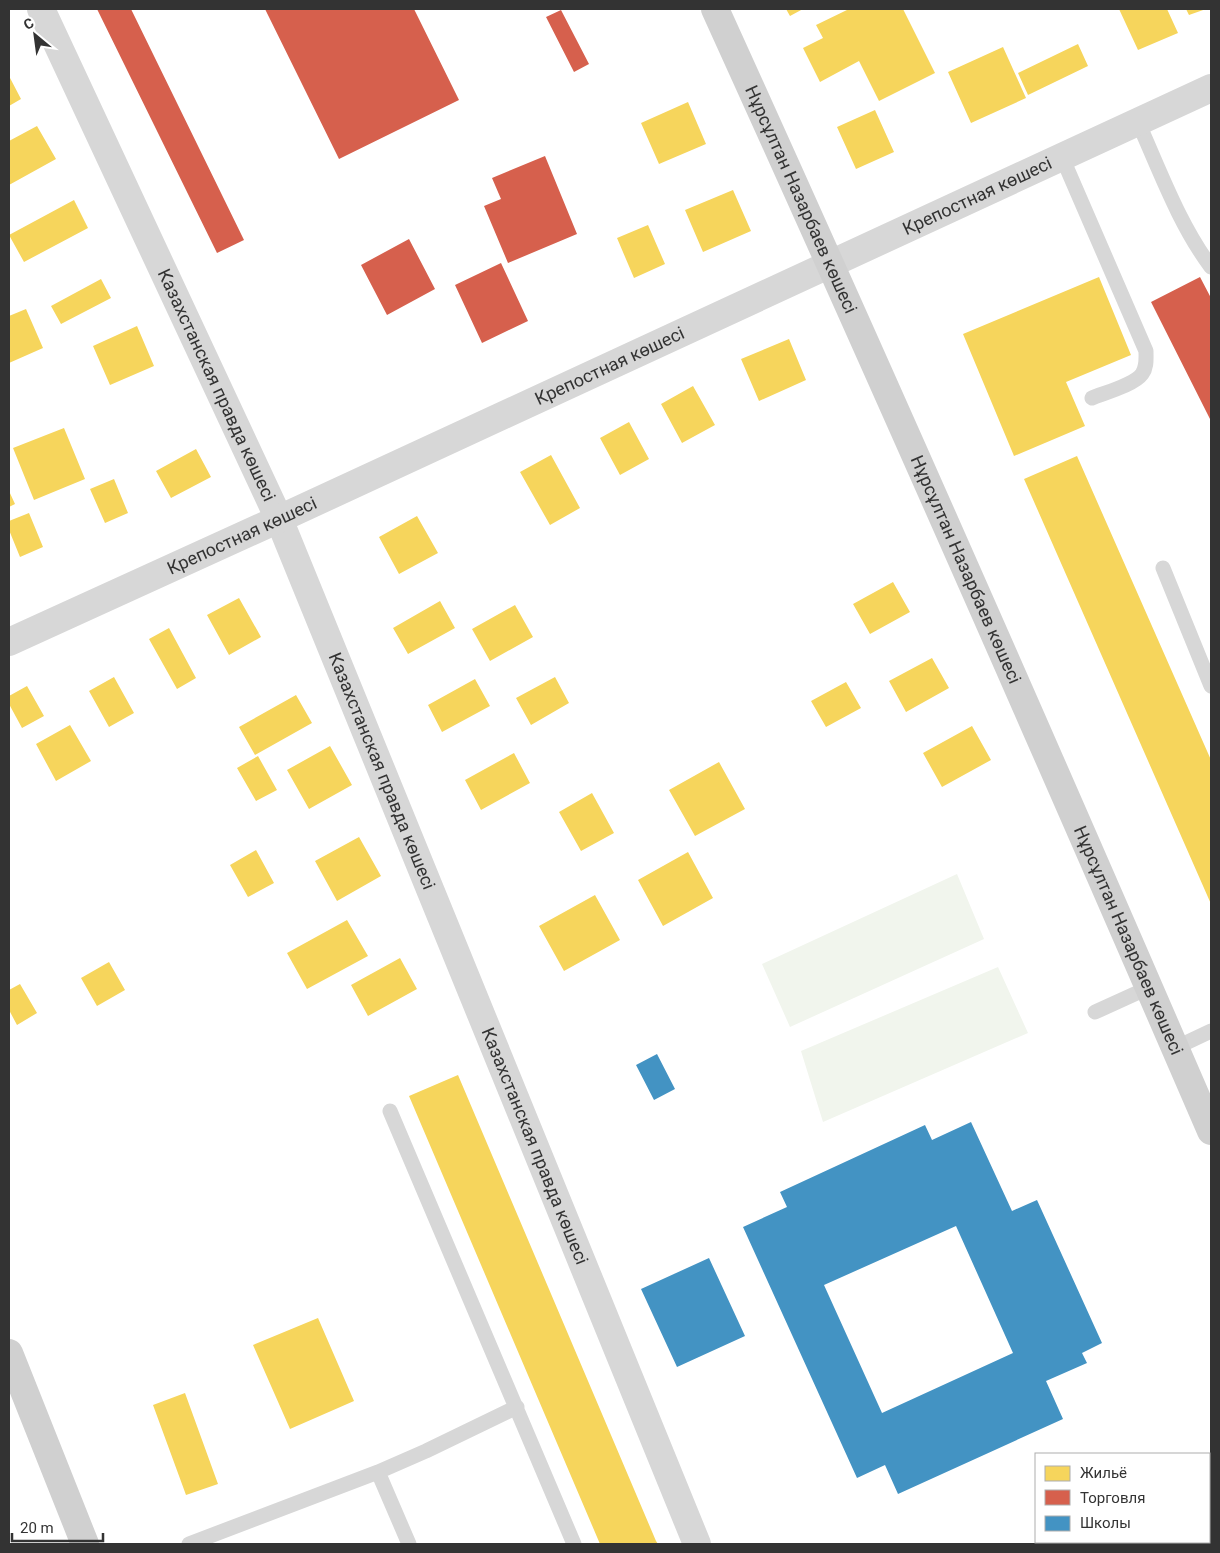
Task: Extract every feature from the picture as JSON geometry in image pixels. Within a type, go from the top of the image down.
[{"type":"main road","name":"Нұрсұлтан Назарбаев көшесі","points":[[715,9],[830,263],[1150,986],[1211,1131]]},
{"type":"main road","points":[[9,1353],[85,1544]]},
{"type":"street","name":"Казахстанская правда көшесі","points":[[41,9],[279,519],[697,1544]]},
{"type":"street","name":"Крепостная көшесі","points":[[9,642],[1211,88]]},
{"type":"lane","points":[[1138,122],[1170,195],[1211,267]]},
{"type":"lane","points":[[1062,157],[1146,351],[1146,364],[1142,375],[1130,383],[1092,398]]},
{"type":"lane","points":[[1163,568],[1211,686]]},
{"type":"lane","points":[[1095,1012],[1150,986]]},
{"type":"lane","points":[[1175,1048],[1211,1031]]},
{"type":"lane","points":[[390,1111],[574,1544]]},
{"type":"lane","points":[[189,1544],[378,1472],[517,1407]]},
{"type":"lane","points":[[378,1472],[409,1544]]},
{"type":"shaded area","points":[[957,874],[984,939],[790,1027],[762,964]]},
{"type":"shaded area","points":[[998,967],[1028,1033],[823,1122],[801,1051]]},
{"type":"building: Жильё","points":[[786,9],[803,9],[790,16]]},
{"type":"building: Жильё","points":[[849,9],[903,9],[935,73],[879,101],[859,61],[820,82],[803,48],[823,38],[816,25]]},
{"type":"building: Жильё","points":[[1119,9],[1167,9],[1178,33],[1138,50]]},
{"type":"building: Жильё","points":[[1186,9],[1206,9],[1189,15]]},
{"type":"building: Жильё","points":[[1078,44],[1088,66],[1028,95],[1018,73]]},
{"type":"building: Жильё","points":[[1003,47],[1026,98],[971,123],[948,72]]},
{"type":"building: Жильё","points":[[9,76],[21,99],[9,106]]},
{"type":"building: Жильё","points":[[688,102],[706,144],[659,164],[641,123]]},
{"type":"building: Жильё","points":[[875,110],[894,152],[856,169],[837,127]]},
{"type":"building: Жильё","points":[[37,126],[56,159],[9,185],[9,141]]},
{"type":"building: Жильё","points":[[733,190],[751,231],[703,252],[685,210]]},
{"type":"building: Жильё","points":[[74,200],[88,228],[24,262],[9,235]]},
{"type":"building: Жильё","points":[[648,225],[665,264],[634,278],[617,238]]},
{"type":"building: Жильё","points":[[1099,277],[1131,355],[1066,382],[1085,426],[1014,456],[963,334]]},
{"type":"building: Жильё","points":[[101,279],[111,298],[61,324],[51,306]]},
{"type":"building: Жильё","points":[[26,309],[43,348],[9,363],[9,316]]},
{"type":"building: Жильё","points":[[137,326],[154,366],[110,385],[93,346]]},
{"type":"building: Жильё","points":[[789,339],[806,380],[759,401],[741,359]]},
{"type":"building: Жильё","points":[[693,386],[715,425],[682,443],[661,404]]},
{"type":"building: Жильё","points":[[629,422],[649,459],[620,475],[600,438]]},
{"type":"building: Жильё","points":[[64,428],[85,479],[34,500],[13,448]]},
{"type":"building: Жильё","points":[[196,449],[211,477],[171,498],[156,471]]},
{"type":"building: Жильё","points":[[551,455],[580,508],[550,525],[520,472]]},
{"type":"building: Жильё","points":[[1077,456],[1211,760],[1211,904],[1024,479]]},
{"type":"building: Жильё","points":[[114,479],[128,513],[105,523],[90,489]]},
{"type":"building: Жильё","points":[[9,491],[15,504],[9,507]]},
{"type":"building: Жильё","points":[[29,513],[43,547],[20,557],[9,530],[9,521]]},
{"type":"building: Жильё","points":[[417,516],[438,553],[399,574],[379,537]]},
{"type":"building: Жильё","points":[[893,582],[910,612],[870,634],[853,604]]},
{"type":"building: Жильё","points":[[239,598],[261,637],[229,655],[207,615]]},
{"type":"building: Жильё","points":[[440,601],[455,628],[408,654],[393,628]]},
{"type":"building: Жильё","points":[[515,605],[533,637],[490,661],[472,629]]},
{"type":"building: Жильё","points":[[169,628],[196,678],[177,689],[149,639]]},
{"type":"building: Жильё","points":[[932,658],[949,688],[906,712],[889,681]]},
{"type":"building: Жильё","points":[[114,677],[134,713],[109,727],[89,691]]},
{"type":"building: Жильё","points":[[555,677],[569,703],[531,725],[516,698]]},
{"type":"building: Жильё","points":[[475,679],[490,706],[442,732],[428,705]]},
{"type":"building: Жильё","points":[[846,682],[861,708],[826,727],[811,701]]},
{"type":"building: Жильё","points":[[27,686],[44,716],[22,728],[9,704],[9,696]]},
{"type":"building: Жильё","points":[[296,695],[312,723],[255,755],[239,727]]},
{"type":"building: Жильё","points":[[70,725],[91,761],[56,781],[36,744]]},
{"type":"building: Жильё","points":[[972,726],[991,760],[942,787],[923,753]]},
{"type":"building: Жильё","points":[[330,746],[352,785],[309,809],[287,770]]},
{"type":"building: Жильё","points":[[514,753],[530,783],[481,810],[465,780]]},
{"type":"building: Жильё","points":[[258,756],[277,790],[256,801],[237,768]]},
{"type":"building: Жильё","points":[[719,762],[745,809],[695,836],[669,790]]},
{"type":"building: Жильё","points":[[592,793],[614,833],[581,851],[559,812]]},
{"type":"building: Жильё","points":[[359,837],[381,876],[337,901],[315,861]]},
{"type":"building: Жильё","points":[[256,850],[274,883],[248,897],[230,865]]},
{"type":"building: Жильё","points":[[688,852],[713,898],[663,926],[638,880]]},
{"type":"building: Жильё","points":[[595,895],[620,940],[564,971],[539,926]]},
{"type":"building: Жильё","points":[[347,920],[368,956],[307,989],[287,953]]},
{"type":"building: Жильё","points":[[400,958],[417,989],[368,1016],[351,985]]},
{"type":"building: Жильё","points":[[109,962],[125,990],[97,1006],[81,978]]},
{"type":"building: Жильё","points":[[20,984],[37,1013],[17,1025],[9,1010],[9,990]]},
{"type":"building: Жильё","points":[[458,1075],[658,1544],[600,1544],[409,1096]]},
{"type":"building: Жильё","points":[[318,1318],[354,1401],[290,1429],[253,1345]]},
{"type":"building: Жильё","points":[[185,1393],[218,1484],[186,1495],[153,1405]]},
{"type":"building: Торговля","points":[[97,9],[131,9],[244,240],[217,253]]},
{"type":"building: Торговля","points":[[265,9],[414,9],[459,100],[339,159]]},
{"type":"building: Торговля","points":[[561,10],[589,64],[574,72],[546,17]]},
{"type":"building: Торговля","points":[[545,156],[577,234],[508,263],[484,206],[501,199],[492,178]]},
{"type":"building: Торговля","points":[[409,239],[435,289],[387,315],[361,265]]},
{"type":"building: Торговля","points":[[501,263],[528,321],[482,343],[455,285]]},
{"type":"building: Торговля","points":[[1200,277],[1211,298],[1211,421],[1151,302]]},
{"type":"building: Школы","points":[[657,1054],[675,1089],[654,1100],[636,1065]]},
{"type":"building: Школы","points":[[971,1122],[1012,1211],[1037,1200],[1102,1343],[1082,1353],[1087,1363],[1046,1381],[1063,1419],[898,1494],[885,1465],[857,1478],[743,1227],[787,1207],[780,1192],[925,1125],[932,1140]],"holes":[[[956,1226],[1013,1353],[882,1413],[824,1285]]]},
{"type":"building: Школы","points":[[709,1258],[745,1336],[677,1367],[641,1289]]}]
